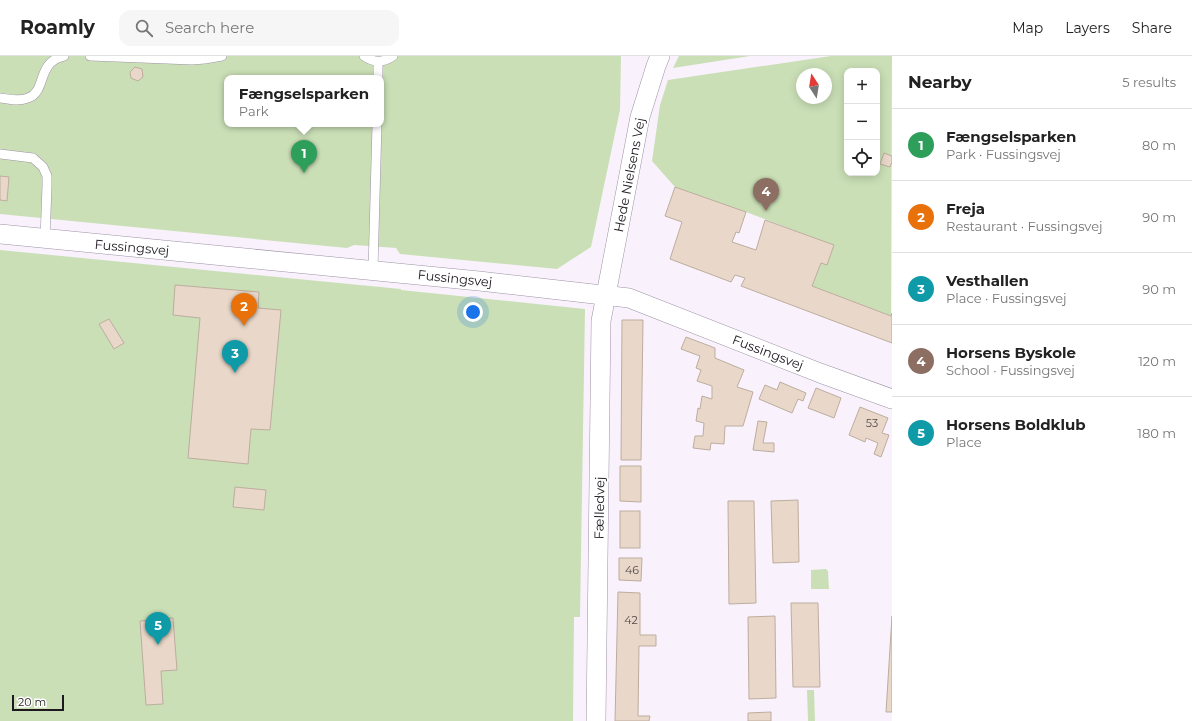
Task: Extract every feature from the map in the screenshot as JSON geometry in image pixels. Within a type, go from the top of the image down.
[{"type":"street","name":"Hede Nielsens Vej","points":[[605,296],[640,117],[660,56]]},
{"type":"street","name":"Fussingsvej","points":[[0,234],[373,270],[629,298],[812,370],[892,399]]},
{"type":"street","name":"Fælledvej","points":[[596,721],[601,321],[605,296]]},
{"type":"lane","points":[[0,98],[20,100],[29,98],[38,90],[43,73],[49,64],[57,58],[64,56]]},
{"type":"lane","points":[[90,56],[192,60],[222,56]]},
{"type":"lane","points":[[364,56],[369,60],[378,62],[387,60],[393,56]]},
{"type":"lane","points":[[378,62],[378,75]]},
{"type":"lane","points":[[373,270],[377,127]]},
{"type":"lane","points":[[0,154],[33,158],[43,167],[47,176],[45,239]]},
{"type":"green space","points":[[0,56],[621,56],[620,110],[591,247],[557,269],[400,254],[396,248],[354,245],[347,248],[0,214]]},
{"type":"green space","points":[[679,56],[750,56],[673,68]]},
{"type":"green space","points":[[831,56],[892,56],[891,316],[812,286],[821,263],[833,245],[675,187],[652,161],[660,105],[668,80]]},
{"type":"green space","points":[[0,250],[401,289],[585,309],[580,617],[574,617],[573,721],[0,721]]},
{"type":"green space","points":[[826,569],[828,571],[829,589],[811,589],[811,570]]},
{"type":"green space","points":[[807,690],[814,690],[815,721],[808,721]]},
{"type":"building","points":[[135,67],[142,69],[143,77],[138,81],[131,78],[130,72]]},
{"type":"building","points":[[884,153],[892,156],[890,167],[880,164]]},
{"type":"building","points":[[0,176],[9,177],[7,201],[0,200]]},
{"type":"building","points":[[675,187],[746,212],[739,233],[736,232],[732,242],[756,250],[765,220],[834,245],[827,265],[821,263],[812,286],[891,316],[892,313],[892,343],[741,286],[745,278],[735,275],[731,282],[670,259],[682,222],[665,216]]},
{"type":"building","points":[[175,285],[259,292],[258,308],[281,310],[270,430],[251,429],[248,464],[188,458],[200,318],[173,315]]},
{"type":"building","points":[[109,319],[124,343],[114,349],[99,324]]},
{"type":"building","points":[[622,320],[643,320],[641,460],[621,460]]},
{"type":"building","points":[[686,337],[715,348],[715,358],[744,370],[737,387],[753,392],[743,426],[725,426],[724,444],[711,443],[710,450],[693,448],[695,436],[703,436],[704,423],[696,421],[698,408],[700,409],[702,396],[712,399],[712,386],[697,381],[701,370],[696,368],[700,356],[681,349]]},
{"type":"building","points":[[780,382],[806,393],[803,401],[798,399],[792,413],[759,399],[765,385],[777,390]]},
{"type":"building","points":[[816,388],[841,398],[834,418],[808,408]]},
{"type":"building","points":[[860,407],[888,418],[882,433],[889,435],[881,457],[874,454],[878,443],[866,438],[865,442],[849,435]]},
{"type":"building","points":[[758,421],[767,422],[763,443],[774,443],[774,452],[753,450]]},
{"type":"building","points":[[620,466],[641,466],[641,502],[620,501]]},
{"type":"building","points":[[235,487],[266,490],[264,510],[233,507]]},
{"type":"building","points":[[798,500],[799,562],[773,563],[771,501]]},
{"type":"building","points":[[728,501],[754,501],[756,603],[729,604]]},
{"type":"building","points":[[620,511],[640,511],[640,548],[620,548]]},
{"type":"building","points":[[619,558],[642,558],[641,581],[619,580]]},
{"type":"building","points":[[618,592],[640,593],[640,635],[656,635],[656,646],[639,646],[638,716],[650,716],[649,721],[615,721]]},
{"type":"building","points":[[791,603],[818,603],[820,687],[793,687]]},
{"type":"building","points":[[775,616],[776,698],[749,699],[748,617]]},
{"type":"building","points":[[892,616],[892,712],[886,712]]},
{"type":"building","points":[[173,618],[177,670],[161,671],[163,704],[146,705],[140,621]]},
{"type":"building","points":[[771,712],[771,721],[748,721],[748,713]]},
{"type":"place","name":"Fængselsparken","points":[[304,173]]},
{"type":"place","name":"Horsens Byskole","points":[[766,211]]},
{"type":"place","name":"Freja","points":[[244,326]]},
{"type":"place","name":"Vesthallen","points":[[235,373]]},
{"type":"place","name":"Horsens Boldklub","points":[[158,645]]}]
